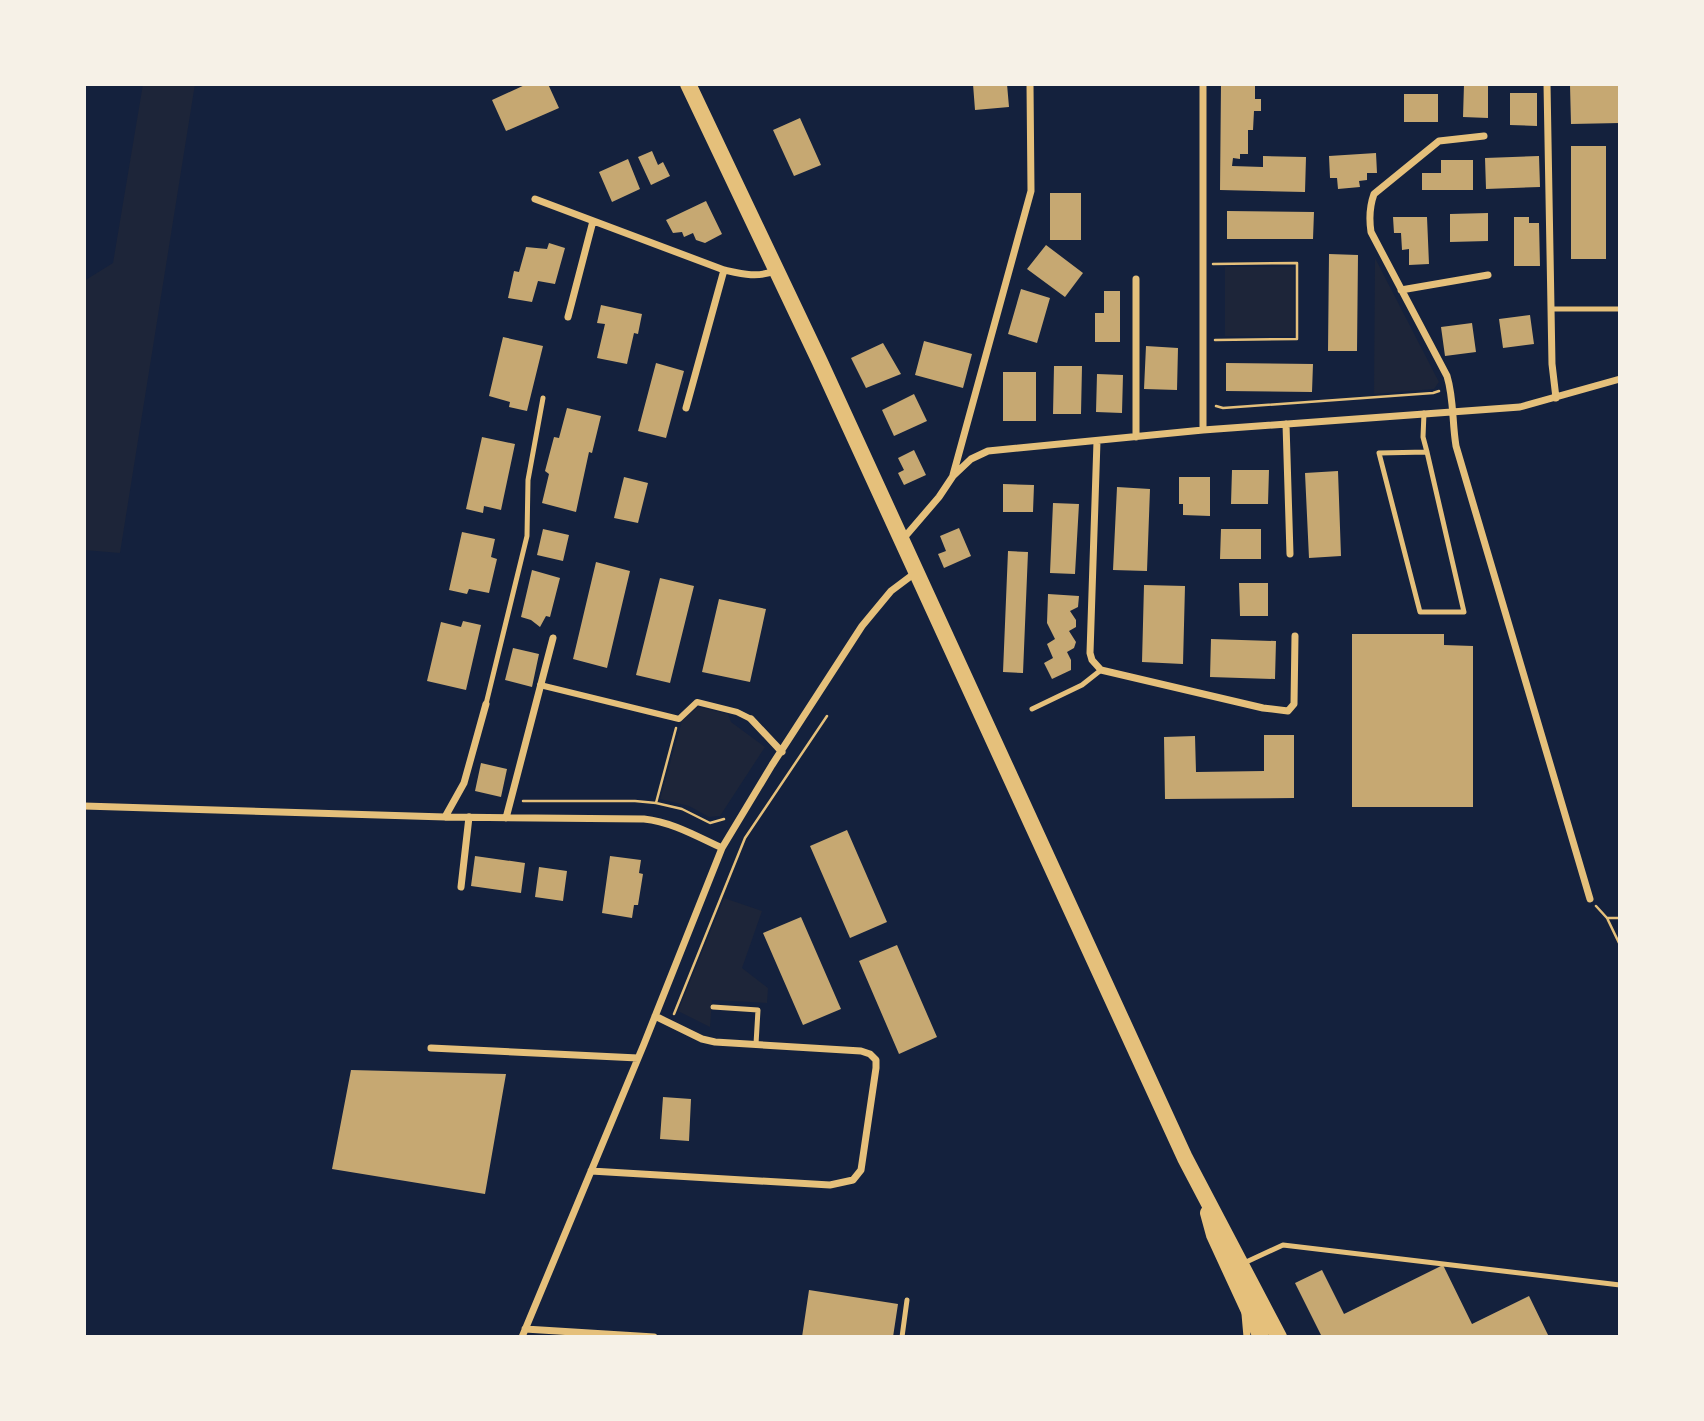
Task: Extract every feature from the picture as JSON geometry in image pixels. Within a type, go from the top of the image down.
[{"type":"main road","points":[[688,84],[820,362],[1201,1191],[1243,1264],[1279,1337]]},
{"type":"main road","points":[[1201,1191],[1214,1235],[1261,1337]]},
{"type":"street","points":[[953,476],[1031,191],[1030,84]]},
{"type":"street","points":[[1203,84],[1203,430]]},
{"type":"street","points":[[1547,84],[1552,363],[1556,398]]},
{"type":"street","points":[[1484,136],[1439,141],[1374,194],[1370,205],[1371,232],[1447,376],[1452,392],[1452,423],[1456,446],[1590,899]]},
{"type":"street","points":[[535,199],[724,270],[763,276],[775,271]]},
{"type":"street","points":[[568,317],[593,221]]},
{"type":"street","points":[[686,408],[724,270]]},
{"type":"street","points":[[1401,290],[1488,275]]},
{"type":"street","points":[[1136,279],[1136,437]]},
{"type":"street","points":[[901,542],[953,476],[971,459],[988,451],[1203,430],[1520,407],[1620,379]]},
{"type":"street","points":[[1286,424],[1290,554]]},
{"type":"street","points":[[1097,441],[1090,653],[1092,660],[1101,670],[1263,708],[1288,711],[1294,704],[1295,636]]},
{"type":"street","points":[[654,1337],[523,1333],[722,848],[862,626],[891,591],[915,573]]},
{"type":"street","points":[[506,818],[553,638]]},
{"type":"street","points":[[540,685],[679,719],[697,702],[737,712],[751,719],[782,752]]},
{"type":"street","points":[[445,817],[470,768],[486,704]]},
{"type":"street","points":[[84,806],[445,817],[653,820],[682,829],[722,848]]},
{"type":"street","points":[[461,887],[469,817]]},
{"type":"street","points":[[591,1171],[830,1185],[853,1180],[860,1170],[876,1060],[870,1054],[861,1051],[702,1039],[655,1016]]},
{"type":"street","points":[[430,1048],[638,1058]]},
{"type":"street","points":[[1244,1300],[1247,1337]]},
{"type":"street","points":[[1264,1304],[1272,1337]]},
{"type":"lane","points":[[1551,309],[1620,309]]},
{"type":"lane","points":[[486,704],[527,536],[528,480],[543,398]]},
{"type":"lane","points":[[1424,413],[1423,437],[1427,452],[1464,612],[1420,612],[1379,453],[1427,452]]},
{"type":"lane","points":[[1032,709],[1082,685],[1101,670]]},
{"type":"lane","points":[[713,1007],[758,1010],[756,1044]]},
{"type":"lane","points":[[1243,1264],[1283,1245],[1620,1285]]},
{"type":"lane","points":[[901,1337],[907,1300]]},
{"type":"path","points":[[1203,264],[1297,263],[1297,339],[1203,340]]},
{"type":"path","points":[[1203,387],[1212,389],[1212,399],[1216,406],[1223,408],[1433,393],[1440,391],[1447,376]]},
{"type":"path","points":[[670,1023],[746,838],[827,716]]},
{"type":"path","points":[[656,803],[679,719]]},
{"type":"path","points":[[510,801],[635,801],[682,809],[710,823],[726,818]]},
{"type":"path","points":[[1590,899],[1607,918],[1620,945]]},
{"type":"path","points":[[1607,918],[1620,918]]},
{"type":"shaded area","points":[[143,84],[195,84],[120,553],[84,550],[84,281],[113,263]]},
{"type":"shaded area","points":[[1375,258],[1439,382],[1434,389],[1374,394]]},
{"type":"shaded area","points":[[1225,267],[1294,267],[1294,336],[1225,336]]},
{"type":"shaded area","points":[[698,707],[728,714],[731,722],[765,747],[720,816],[709,817],[689,806],[660,799],[682,721]]},
{"type":"shaded area","points":[[724,898],[762,911],[742,968],[768,988],[767,1003],[712,1000],[710,1027],[678,1011]]},
{"type":"building","points":[[527,84],[548,84],[559,108],[506,131],[492,100]]},
{"type":"building","points":[[973,84],[1007,84],[1009,107],[975,110]]},
{"type":"building","points":[[1221,84],[1255,84],[1255,99],[1261,99],[1261,111],[1254,111],[1253,130],[1248,130],[1248,154],[1240,154],[1240,159],[1233,158],[1232,166],[1263,167],[1263,156],[1306,157],[1305,192],[1220,190]]},
{"type":"building","points":[[1464,84],[1488,84],[1488,118],[1463,117]]},
{"type":"building","points":[[1570,85],[1620,85],[1620,123],[1571,124]]},
{"type":"building","points":[[1510,93],[1537,93],[1537,126],[1510,125]]},
{"type":"building","points":[[1404,94],[1438,94],[1438,122],[1404,122]]},
{"type":"building","points":[[800,118],[821,165],[794,176],[773,130]]},
{"type":"building","points":[[1571,146],[1606,146],[1606,259],[1571,259]]},
{"type":"building","points":[[652,151],[658,165],[663,162],[670,176],[651,185],[638,157]]},
{"type":"building","points":[[1376,153],[1377,173],[1367,173],[1367,180],[1359,181],[1360,187],[1338,189],[1337,178],[1330,178],[1329,156]]},
{"type":"building","points":[[1539,156],[1540,187],[1486,189],[1485,158]]},
{"type":"building","points":[[628,159],[640,189],[612,202],[599,172]]},
{"type":"building","points":[[1441,160],[1473,160],[1473,190],[1422,190],[1422,173],[1441,173]]},
{"type":"building","points":[[1050,193],[1081,193],[1081,240],[1050,240]]},
{"type":"building","points":[[706,201],[722,234],[705,243],[696,240],[693,233],[684,237],[682,232],[673,233],[666,220]]},
{"type":"building","points":[[1227,211],[1314,212],[1313,239],[1227,239]]},
{"type":"building","points":[[1488,213],[1488,241],[1450,242],[1450,214]]},
{"type":"building","points":[[1393,217],[1427,217],[1429,264],[1409,265],[1409,249],[1402,250],[1401,233],[1394,233]]},
{"type":"building","points":[[1514,217],[1529,217],[1529,223],[1539,223],[1540,266],[1514,266]]},
{"type":"building","points":[[549,243],[565,248],[555,284],[538,281],[532,302],[508,298],[514,271],[519,272],[526,247],[547,249]]},
{"type":"building","points":[[1046,245],[1083,273],[1065,297],[1027,269]]},
{"type":"building","points":[[1329,254],[1358,255],[1357,351],[1328,351]]},
{"type":"building","points":[[1021,289],[1050,298],[1037,343],[1008,334]]},
{"type":"building","points":[[1104,291],[1120,291],[1120,342],[1095,342],[1095,313],[1104,313]]},
{"type":"building","points":[[601,305],[642,314],[638,334],[634,333],[627,364],[597,358],[605,324],[597,323]]},
{"type":"building","points":[[1530,315],[1534,344],[1503,348],[1499,319]]},
{"type":"building","points":[[1472,323],[1476,352],[1445,356],[1441,327]]},
{"type":"building","points":[[503,337],[543,346],[527,411],[509,407],[510,402],[489,396]]},
{"type":"building","points":[[924,341],[972,354],[963,388],[915,375]]},
{"type":"building","points":[[883,343],[901,374],[866,388],[851,358]]},
{"type":"building","points":[[1146,346],[1178,348],[1177,390],[1144,389]]},
{"type":"building","points":[[656,363],[684,371],[666,438],[638,431]]},
{"type":"building","points":[[1226,363],[1313,364],[1312,392],[1226,391]]},
{"type":"building","points":[[1054,366],[1082,366],[1081,414],[1053,414]]},
{"type":"building","points":[[1003,372],[1036,372],[1036,421],[1003,421]]},
{"type":"building","points":[[1097,374],[1123,375],[1122,413],[1096,412]]},
{"type":"building","points":[[914,394],[927,421],[894,436],[882,410]]},
{"type":"building","points":[[567,408],[601,416],[592,453],[589,452],[576,512],[542,503],[549,474],[545,471],[554,437],[559,438]]},
{"type":"building","points":[[482,437],[515,444],[501,510],[484,506],[483,513],[466,509]]},
{"type":"building","points":[[914,450],[926,475],[904,485],[898,473],[904,470],[898,458]]},
{"type":"building","points":[[1232,470],[1269,470],[1268,504],[1231,504]]},
{"type":"building","points":[[1338,471],[1341,556],[1309,558],[1305,473]]},
{"type":"building","points":[[624,477],[648,483],[638,523],[614,518]]},
{"type":"building","points":[[1179,477],[1210,477],[1210,516],[1183,515],[1183,504],[1179,504]]},
{"type":"building","points":[[1003,484],[1034,485],[1033,512],[1003,512]]},
{"type":"building","points":[[1117,487],[1150,489],[1147,571],[1113,570]]},
{"type":"building","points":[[1053,503],[1079,504],[1075,574],[1050,573]]},
{"type":"building","points":[[959,528],[971,556],[944,568],[938,554],[946,551],[940,536]]},
{"type":"building","points":[[543,529],[569,535],[563,561],[537,555]]},
{"type":"building","points":[[1221,529],[1261,529],[1261,559],[1220,559]]},
{"type":"building","points":[[462,532],[495,539],[491,557],[497,559],[489,593],[469,589],[467,594],[449,590]]},
{"type":"building","points":[[1008,551],[1028,552],[1023,673],[1003,672]]},
{"type":"building","points":[[596,562],[630,571],[607,668],[573,659]]},
{"type":"building","points":[[532,570],[560,578],[550,617],[546,616],[540,627],[521,617]]},
{"type":"building","points":[[660,578],[694,586],[670,683],[636,675]]},
{"type":"building","points":[[1239,583],[1268,583],[1268,616],[1240,616]]},
{"type":"building","points":[[1144,585],[1185,586],[1183,664],[1142,662]]},
{"type":"building","points":[[1048,594],[1079,596],[1078,607],[1070,611],[1076,620],[1076,627],[1069,631],[1076,642],[1074,648],[1067,652],[1071,660],[1071,670],[1052,679],[1044,663],[1053,658],[1047,644],[1055,639],[1047,623]]},
{"type":"building","points":[[719,599],[766,609],[750,682],[702,672]]},
{"type":"building","points":[[463,621],[481,625],[466,690],[427,681],[441,622],[461,627]]},
{"type":"building","points":[[1352,634],[1444,634],[1444,645],[1473,646],[1473,807],[1352,807]]},
{"type":"building","points":[[1211,639],[1276,641],[1275,679],[1210,677]]},
{"type":"building","points":[[513,648],[539,654],[532,687],[505,680]]},
{"type":"building","points":[[1264,735],[1294,735],[1294,798],[1165,799],[1164,737],[1195,736],[1196,772],[1264,771]]},
{"type":"building","points":[[481,763],[507,769],[501,797],[475,791]]},
{"type":"building","points":[[847,830],[887,922],[850,938],[810,846]]},
{"type":"building","points":[[475,856],[525,863],[521,893],[471,886]]},
{"type":"building","points":[[610,856],[641,860],[639,873],[643,874],[638,905],[634,905],[632,918],[602,913]]},
{"type":"building","points":[[539,867],[567,871],[563,901],[535,897]]},
{"type":"building","points":[[801,917],[841,1009],[803,1025],[763,933]]},
{"type":"building","points":[[897,945],[937,1037],[899,1054],[859,961]]},
{"type":"building","points":[[351,1070],[506,1074],[485,1194],[332,1169]]},
{"type":"building","points":[[663,1097],[691,1099],[689,1141],[660,1139]]},
{"type":"building","points":[[1443,1265],[1472,1324],[1529,1296],[1549,1337],[1322,1337],[1295,1283],[1322,1270],[1344,1314]]},
{"type":"building","points":[[809,1290],[898,1304],[893,1337],[802,1337]]}]
